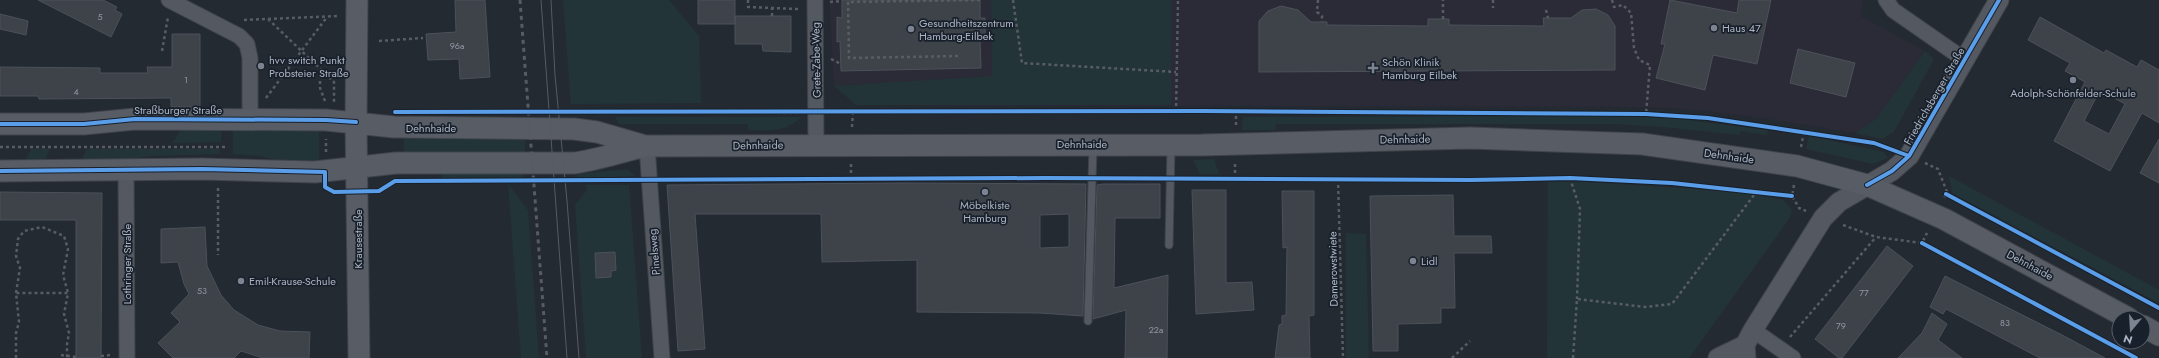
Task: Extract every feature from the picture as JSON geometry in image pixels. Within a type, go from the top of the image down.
[{"type":"main road","name":"Krausestraße","points":[[357,8],[356,122],[359,358]]},
{"type":"main road","name":"Straßburger Straße","points":[[0,124],[84,124],[135,119],[326,120],[356,122]]},
{"type":"main road","name":"Dehnhaide","points":[[356,122],[394,127],[574,129],[597,132],[647,146]]},
{"type":"main road","name":"Dehnhaide","points":[[357,167],[396,163],[574,164],[593,161],[628,150],[647,146],[816,144],[1171,144],[1470,138],[1642,144],[1797,166],[1867,185],[1944,219],[2113,310]]},
{"type":"main road","points":[[0,171],[223,169],[315,172],[357,167]]},
{"type":"street","points":[[1886,0],[1892,10],[1965,60]]},
{"type":"street","name":"Friedrichsberger Straße","points":[[1748,344],[1823,218],[1839,202],[1892,171],[1909,156],[1999,0]]},
{"type":"street","points":[[172,2],[239,36],[247,44],[250,58],[250,119]]},
{"type":"street","name":"Grete-Zabe-Weg","points":[[816,144],[820,4]]},
{"type":"street","name":"Pinelsweg","points":[[647,146],[662,358]]},
{"type":"street","name":"Lothringer Straße","points":[[126,169],[127,358]]},
{"type":"street","points":[[1718,358],[1748,344],[1781,348],[1793,358]]},
{"type":"lane","points":[[1088,321],[1093,144]]},
{"type":"lane","points":[[1169,245],[1171,144]]},
{"type":"path","points":[[748,0],[748,7],[772,8],[842,1]]},
{"type":"path","points":[[958,56],[849,58],[848,2],[980,0]]},
{"type":"path","points":[[1013,0],[1022,63],[1176,72]]},
{"type":"path","points":[[1176,112],[1178,0]]},
{"type":"path","points":[[1318,0],[1317,12],[1322,16],[1322,22]]},
{"type":"path","points":[[1443,0],[1443,19]]},
{"type":"path","points":[[1493,0],[1493,8]]},
{"type":"path","points":[[1612,0],[1614,7],[1623,5],[1631,13],[1634,48],[1639,60],[1650,65],[1646,114]]},
{"type":"path","points":[[162,51],[166,21],[172,2]]},
{"type":"path","points":[[239,20],[328,17],[357,8]]},
{"type":"path","points":[[772,8],[772,16]]},
{"type":"path","points":[[1546,10],[1548,18]]},
{"type":"path","points":[[250,119],[328,17]]},
{"type":"path","points":[[268,19],[334,82],[334,103]]},
{"type":"path","points":[[379,41],[423,38]]},
{"type":"path","points":[[831,59],[841,64]]},
{"type":"path","points":[[320,68],[320,88],[326,102]]},
{"type":"path","points":[[602,112],[1646,114],[1708,118],[1874,143],[1909,156]]},
{"type":"path","points":[[218,255],[223,169],[228,147],[228,119]]},
{"type":"path","points":[[0,147],[228,147]]},
{"type":"path","points":[[1570,178],[1580,209],[1577,299],[1573,358]]},
{"type":"path","points":[[1577,299],[1645,308],[1672,304],[1757,191]]},
{"type":"path","points":[[1946,194],[2159,308]]},
{"type":"path","points":[[16,358],[16,333],[19,322],[16,293],[20,268],[16,256],[18,239],[24,232],[42,227],[64,236],[68,249],[64,275],[68,294],[64,314],[69,333],[67,357]]},
{"type":"path","points":[[1781,348],[1876,237]]},
{"type":"path","points":[[1922,243],[2136,358]]},
{"type":"path","points":[[16,293],[68,294]]},
{"type":"path","points":[[1452,358],[1470,341]]},
{"type":"path","points":[[61,355],[76,357]]},
{"type":"shaded area","points":[[563,0],[669,0],[699,36],[701,103],[571,104]]},
{"type":"shaded area","name":"Schön Klinik Hamburg Eilbek","points":[[829,0],[1863,0],[1861,16],[1925,51],[1876,119],[1855,133],[1761,118],[1696,110],[1641,107],[856,105],[834,86]]},
{"type":"shaded area","points":[[991,0],[1171,0],[1171,105],[856,105],[834,86],[992,76]]},
{"type":"shaded area","points":[[1925,51],[1934,59],[1894,132],[1882,139],[1855,133],[1876,119]]},
{"type":"shaded area","points":[[1614,116],[1671,118],[1768,130],[1767,135],[1741,131],[1740,135],[1663,127],[1615,124],[1276,124],[1275,130],[1242,130],[1243,117]]},
{"type":"shaded area","points":[[615,117],[801,117],[789,126],[777,130],[749,130],[747,124],[619,124]]},
{"type":"shaded area","points":[[181,129],[221,129],[221,142],[173,143]]},
{"type":"shaded area","points":[[233,129],[319,129],[319,162],[284,161],[259,156],[233,154]]},
{"type":"shaded area","points":[[1809,136],[1884,152],[1888,158],[1873,164],[1806,149]]},
{"type":"shaded area","points":[[525,138],[525,153],[404,153],[404,139]]},
{"type":"shaded area","points":[[31,149],[50,149],[44,162],[24,163]]},
{"type":"shaded area","points":[[87,149],[220,149],[220,154],[151,156],[99,164],[80,163]]},
{"type":"shaded area","points":[[1214,159],[1219,174],[1200,174],[1193,160]]},
{"type":"shaded area","points":[[627,169],[635,176],[578,179],[577,174]]},
{"type":"shaded area","points":[[444,173],[523,174],[523,178],[441,178]]},
{"type":"shaded area","points":[[1949,176],[2159,290],[2159,303],[1952,193]]},
{"type":"shaded area","points":[[1548,182],[1586,182],[1744,192],[1783,200],[1792,210],[1789,219],[1689,358],[1547,358]]},
{"type":"shaded area","points":[[508,184],[528,210],[539,358],[521,358]]},
{"type":"shaded area","points":[[585,185],[629,185],[642,358],[586,358],[575,205],[587,190]]},
{"type":"shaded area","points":[[1346,233],[1366,234],[1369,358],[1346,358]]},
{"type":"building","points":[[38,0],[103,0],[117,7],[115,10],[122,14],[111,37]]},
{"type":"building","points":[[455,0],[485,0],[490,77],[460,79],[459,59],[428,60],[426,34],[456,32]]},
{"type":"building","points":[[698,0],[735,0],[735,24],[698,24]]},
{"type":"building","name":"Gesundheitszentrum Hamburg-Eilbek","points":[[842,0],[980,0],[980,18],[985,18],[985,39],[980,40],[981,68],[841,71],[840,41],[837,42],[837,17],[842,18]]},
{"type":"building","name":"Haus 47","points":[[1670,0],[1737,13],[1739,0],[1771,0],[1757,64],[1713,55],[1705,90],[1656,78],[1665,44],[1661,44]]},
{"type":"building","points":[[1281,6],[1298,10],[1311,22],[1327,22],[1327,25],[1428,26],[1428,19],[1449,19],[1449,25],[1544,26],[1543,18],[1571,18],[1582,10],[1596,9],[1608,15],[1615,26],[1615,70],[1259,72],[1259,21],[1268,11]]},
{"type":"building","points":[[0,14],[28,21],[26,35],[0,29]]},
{"type":"building","points":[[735,16],[791,16],[791,52],[763,51],[762,44],[735,44]]},
{"type":"building","points":[[2040,17],[2104,53],[2106,50],[2137,67],[2141,60],[2159,70],[2159,123],[2142,113],[2110,171],[2054,141],[2085,82],[2065,71],[2070,63],[2028,40]],"holes":[[[2100,90],[2125,104],[2109,134],[2084,121]]]},
{"type":"building","points":[[172,34],[200,34],[200,107],[171,107],[171,98],[39,99],[38,96],[0,96],[0,67],[100,68],[100,73],[148,73],[147,67],[172,67]]},
{"type":"building","points":[[1798,49],[1855,63],[1846,97],[1790,83]]},
{"type":"building","points":[[2159,139],[2159,183],[2140,173]]},
{"type":"building","points":[[904,183],[1086,184],[1083,316],[1040,313],[917,312],[917,260],[822,262],[821,214],[695,214],[705,349],[678,351],[667,185]],"holes":[[[1069,214],[1069,247],[1040,248],[1040,215]]]},
{"type":"building","points":[[1160,184],[1160,218],[1115,218],[1114,288],[1168,275],[1167,358],[1125,358],[1126,310],[1093,319],[1097,185]]},
{"type":"building","points":[[1192,190],[1226,190],[1226,283],[1252,282],[1254,310],[1196,314]]},
{"type":"building","points":[[1282,191],[1314,191],[1314,315],[1309,316],[1310,358],[1275,358],[1279,325],[1282,324],[1282,316],[1286,315],[1287,247],[1283,248]]},
{"type":"building","points":[[0,192],[102,193],[101,358],[76,358],[76,220],[0,220]]},
{"type":"building","name":"Lidl","points":[[1453,195],[1454,236],[1491,236],[1492,253],[1454,253],[1455,308],[1441,308],[1441,323],[1398,324],[1398,351],[1373,351],[1370,196]]},
{"type":"building","points":[[205,227],[207,266],[221,295],[234,310],[258,325],[280,331],[310,332],[309,358],[263,358],[241,351],[234,358],[173,358],[158,343],[180,322],[171,313],[189,294],[184,284],[178,262],[161,263],[161,229]]},
{"type":"building","points":[[1887,246],[1913,266],[1842,358],[1839,358],[1815,339]]},
{"type":"building","points":[[615,252],[616,270],[611,271],[611,277],[596,278],[595,253]]},
{"type":"building","points":[[1945,276],[2105,358],[2040,358],[1946,309],[1943,314],[1930,307]]},
{"type":"building","points":[[1932,313],[1947,324],[1938,340],[1962,358],[1898,358],[1922,333]]},
{"type":"tram line","points":[[541,0],[567,358]]},
{"type":"tram line","points":[[551,0],[555,75],[567,201],[579,358]]},
{"type":"railway","points":[[520,0],[547,358]]},
{"type":"cycle path","points":[[1867,185],[1892,171],[1909,156],[1999,0]]},
{"type":"cycle path","points":[[395,112],[1203,111],[1646,114],[1708,118],[1874,143],[1909,156]]},
{"type":"cycle path","points":[[0,124],[84,124],[135,119],[326,120],[356,122]]},
{"type":"cycle path","points":[[0,171],[202,169],[325,172],[325,187],[334,192],[379,191],[395,181],[1045,178],[1471,180],[1570,178],[1672,183],[1792,196]]},
{"type":"cycle path","points":[[1946,194],[2159,308]]},
{"type":"cycle path","points":[[1922,243],[2136,358]]},
{"type":"place","name":"Haus 47","points":[[1714,28]]},
{"type":"place","name":"Gesundheitszentrum Hamburg-Eilbek","points":[[911,29]]},
{"type":"place","name":"hvv switch Punkt Probsteier Straße","points":[[261,66]]},
{"type":"place","name":"Schön Klinik Hamburg Eilbek","points":[[1373,68]]},
{"type":"place","name":"Adolph-Schönfelder-Schule","points":[[2073,80]]},
{"type":"place","name":"Möbelkiste Hamburg","points":[[985,192]]},
{"type":"place","name":"Lidl","points":[[1413,261]]},
{"type":"place","name":"Emil-Krause-Schule","points":[[241,281]]}]
